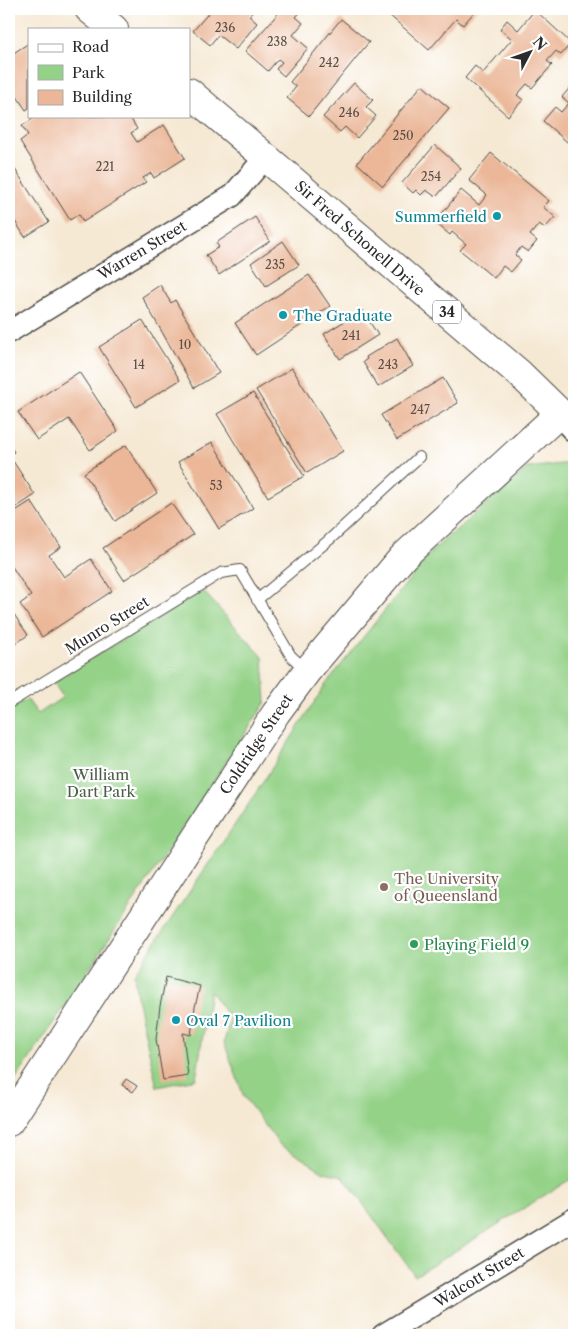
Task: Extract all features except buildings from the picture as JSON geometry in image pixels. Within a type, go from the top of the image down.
[{"type":"main road","points":[[89,9],[113,28]]},
{"type":"main road","name":"Sir Fred Schonell Drive","points":[[190,93],[520,374],[567,420]]},
{"type":"main road","name":"Coldridge Street","points":[[9,1122],[260,738],[307,670],[406,554],[567,420]]},
{"type":"street","name":"Warren Street","points":[[9,332],[232,196],[266,157]]},
{"type":"street","name":"Walcott Street","points":[[383,1335],[574,1219]]},
{"type":"lane","points":[[307,670],[291,656],[256,600],[328,540],[419,457]]},
{"type":"lane","name":"Munro Street","points":[[9,703],[221,573],[240,570],[256,600]]},
{"type":"green space","name":"The University of Queensland","points":[[569,463],[574,467],[574,1177],[415,1276],[343,1176],[324,1172],[279,1144],[244,1097],[224,1042],[230,1019],[210,991],[196,1079],[157,1087],[137,998],[134,974],[252,799],[326,684],[432,551],[527,468]]},
{"type":"green space","name":"William Dart Park","points":[[203,591],[263,657],[266,702],[9,1090],[9,710],[27,699],[38,714],[63,697],[53,682]]},
{"type":"place","name":"Summerfield","points":[[497,216]]},
{"type":"place","name":"The Graduate","points":[[283,315]]},
{"type":"place","name":"The University of Queensland","points":[[384,887]]},
{"type":"place","name":"Playing Field 9","points":[[414,944]]},
{"type":"place","name":"Oval 7 Pavilion","points":[[176,1020]]}]
